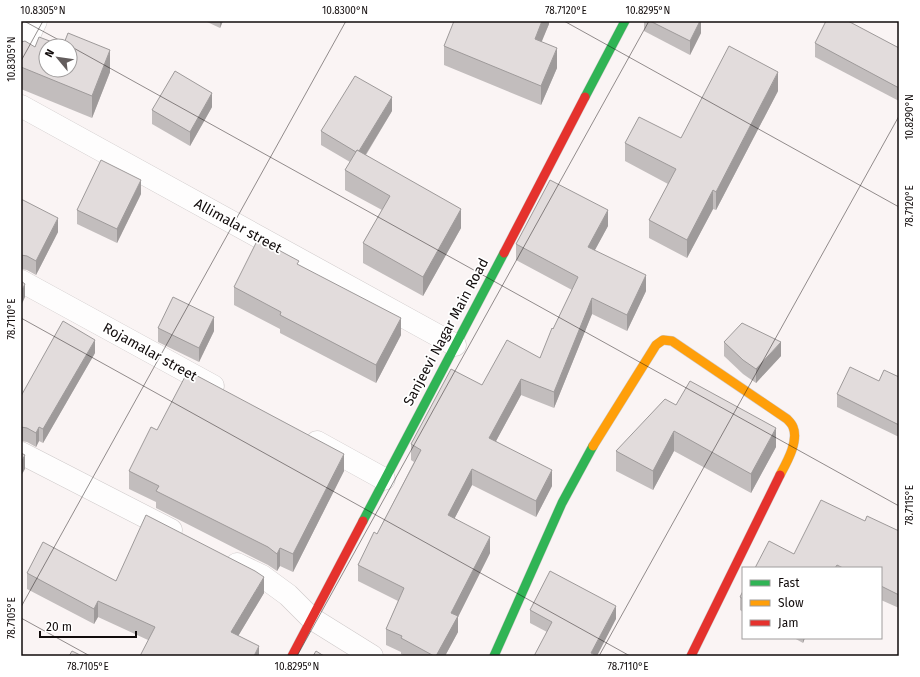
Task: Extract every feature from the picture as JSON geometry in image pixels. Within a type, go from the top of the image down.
[{"type":"street","points":[[21,52],[36,21]]},
{"type":"street","name":"Sanjeevi Nagar Main Road","points":[[292,656],[625,21]]},
{"type":"street","name":"Allimalar street","points":[[21,106],[455,345]]},
{"type":"street","name":"Rojamalar street","points":[[21,282],[231,396]]},
{"type":"street","points":[[494,656],[562,503],[587,456],[656,345],[663,340],[672,341],[787,419],[793,427],[795,440],[785,464],[691,656]]},
{"type":"street","points":[[301,434],[384,479]]},
{"type":"street","points":[[21,453],[187,538]]},
{"type":"street","points":[[221,556],[262,576],[288,595],[311,618],[372,656]]},
{"type":"building","points":[[454,21],[542,21],[535,39],[557,48],[541,86],[444,46]]},
{"type":"building","points":[[650,21],[700,21],[690,41]]},
{"type":"building","points":[[826,21],[848,21],[899,48],[899,88],[815,43]]},
{"type":"building","points":[[68,33],[110,50],[92,96],[48,78],[78,78],[78,38],[66,38]]},
{"type":"building","points":[[38,40],[38,74],[21,67],[21,42],[25,41],[35,47]]},
{"type":"building","points":[[729,46],[778,72],[716,192],[713,190],[687,240],[649,220],[676,169],[625,143],[639,117],[681,138]]},
{"type":"building","points":[[175,71],[212,93],[190,132],[152,110]]},
{"type":"building","points":[[355,76],[392,97],[359,151],[357,150],[356,152],[321,131]]},
{"type":"building","points":[[357,150],[461,209],[423,277],[363,243],[390,196],[345,170]]},
{"type":"building","points":[[101,160],[141,180],[117,229],[77,210]]},
{"type":"building","points":[[550,180],[608,210],[588,247],[646,275],[627,315],[592,298],[554,392],[521,379],[489,438],[552,470],[536,501],[472,469],[448,515],[490,537],[451,613],[458,616],[436,656],[434,656],[401,638],[402,636],[386,629],[404,588],[358,565],[374,532],[377,534],[421,450],[411,444],[451,369],[482,385],[507,340],[540,358],[552,328],[553,329],[578,277],[516,244]]},
{"type":"building","points":[[21,199],[58,218],[36,261],[27,256],[21,255]]},
{"type":"building","points":[[258,239],[299,261],[297,264],[401,318],[376,365],[280,315],[281,312],[234,287]]},
{"type":"building","points":[[21,281],[25,284],[21,292]]},
{"type":"building","points":[[173,297],[214,317],[199,348],[158,328]]},
{"type":"building","points":[[63,321],[95,340],[43,429],[39,427],[36,433],[27,428],[21,427],[21,396]]},
{"type":"building","points":[[742,323],[781,342],[756,369],[743,360],[724,342]]},
{"type":"building","points":[[850,367],[879,381],[884,370],[899,377],[899,425],[837,394]]},
{"type":"building","points":[[188,371],[344,454],[293,554],[280,548],[277,554],[268,547],[156,491],[159,486],[129,471],[151,427],[157,430]]},
{"type":"building","points":[[690,381],[776,428],[751,474],[674,431],[653,471],[616,451],[665,399],[676,405]]},
{"type":"building","points":[[21,453],[25,455],[21,462]]},
{"type":"building","points":[[821,500],[865,521],[867,516],[899,531],[899,595],[882,586],[882,567],[841,567],[837,565],[836,567],[756,567],[769,541],[794,554]]},
{"type":"building","points":[[146,515],[264,577],[231,632],[259,646],[254,656],[140,656],[155,627],[98,601],[94,609],[27,573],[43,542],[116,581]]},
{"type":"building","points":[[550,571],[616,606],[591,653],[597,656],[534,656],[552,622],[530,610]]},
{"type":"building","points":[[72,651],[82,656],[69,656]]},
{"type":"building","points":[[316,651],[324,656],[313,656]]},
{"type":"traffic: fast","points":[[585,97],[625,21]]},
{"type":"traffic: fast","points":[[363,521],[504,253]]},
{"type":"traffic: fast","points":[[494,656],[562,503],[593,446]]},
{"type":"traffic: slow","points":[[593,446],[656,345],[663,340],[672,341],[787,419],[793,427],[794,439],[789,458],[780,475]]},
{"type":"traffic: jam","points":[[504,253],[585,97]]},
{"type":"traffic: jam","points":[[691,656],[780,475]]},
{"type":"traffic: jam","points":[[292,656],[363,521]]}]
